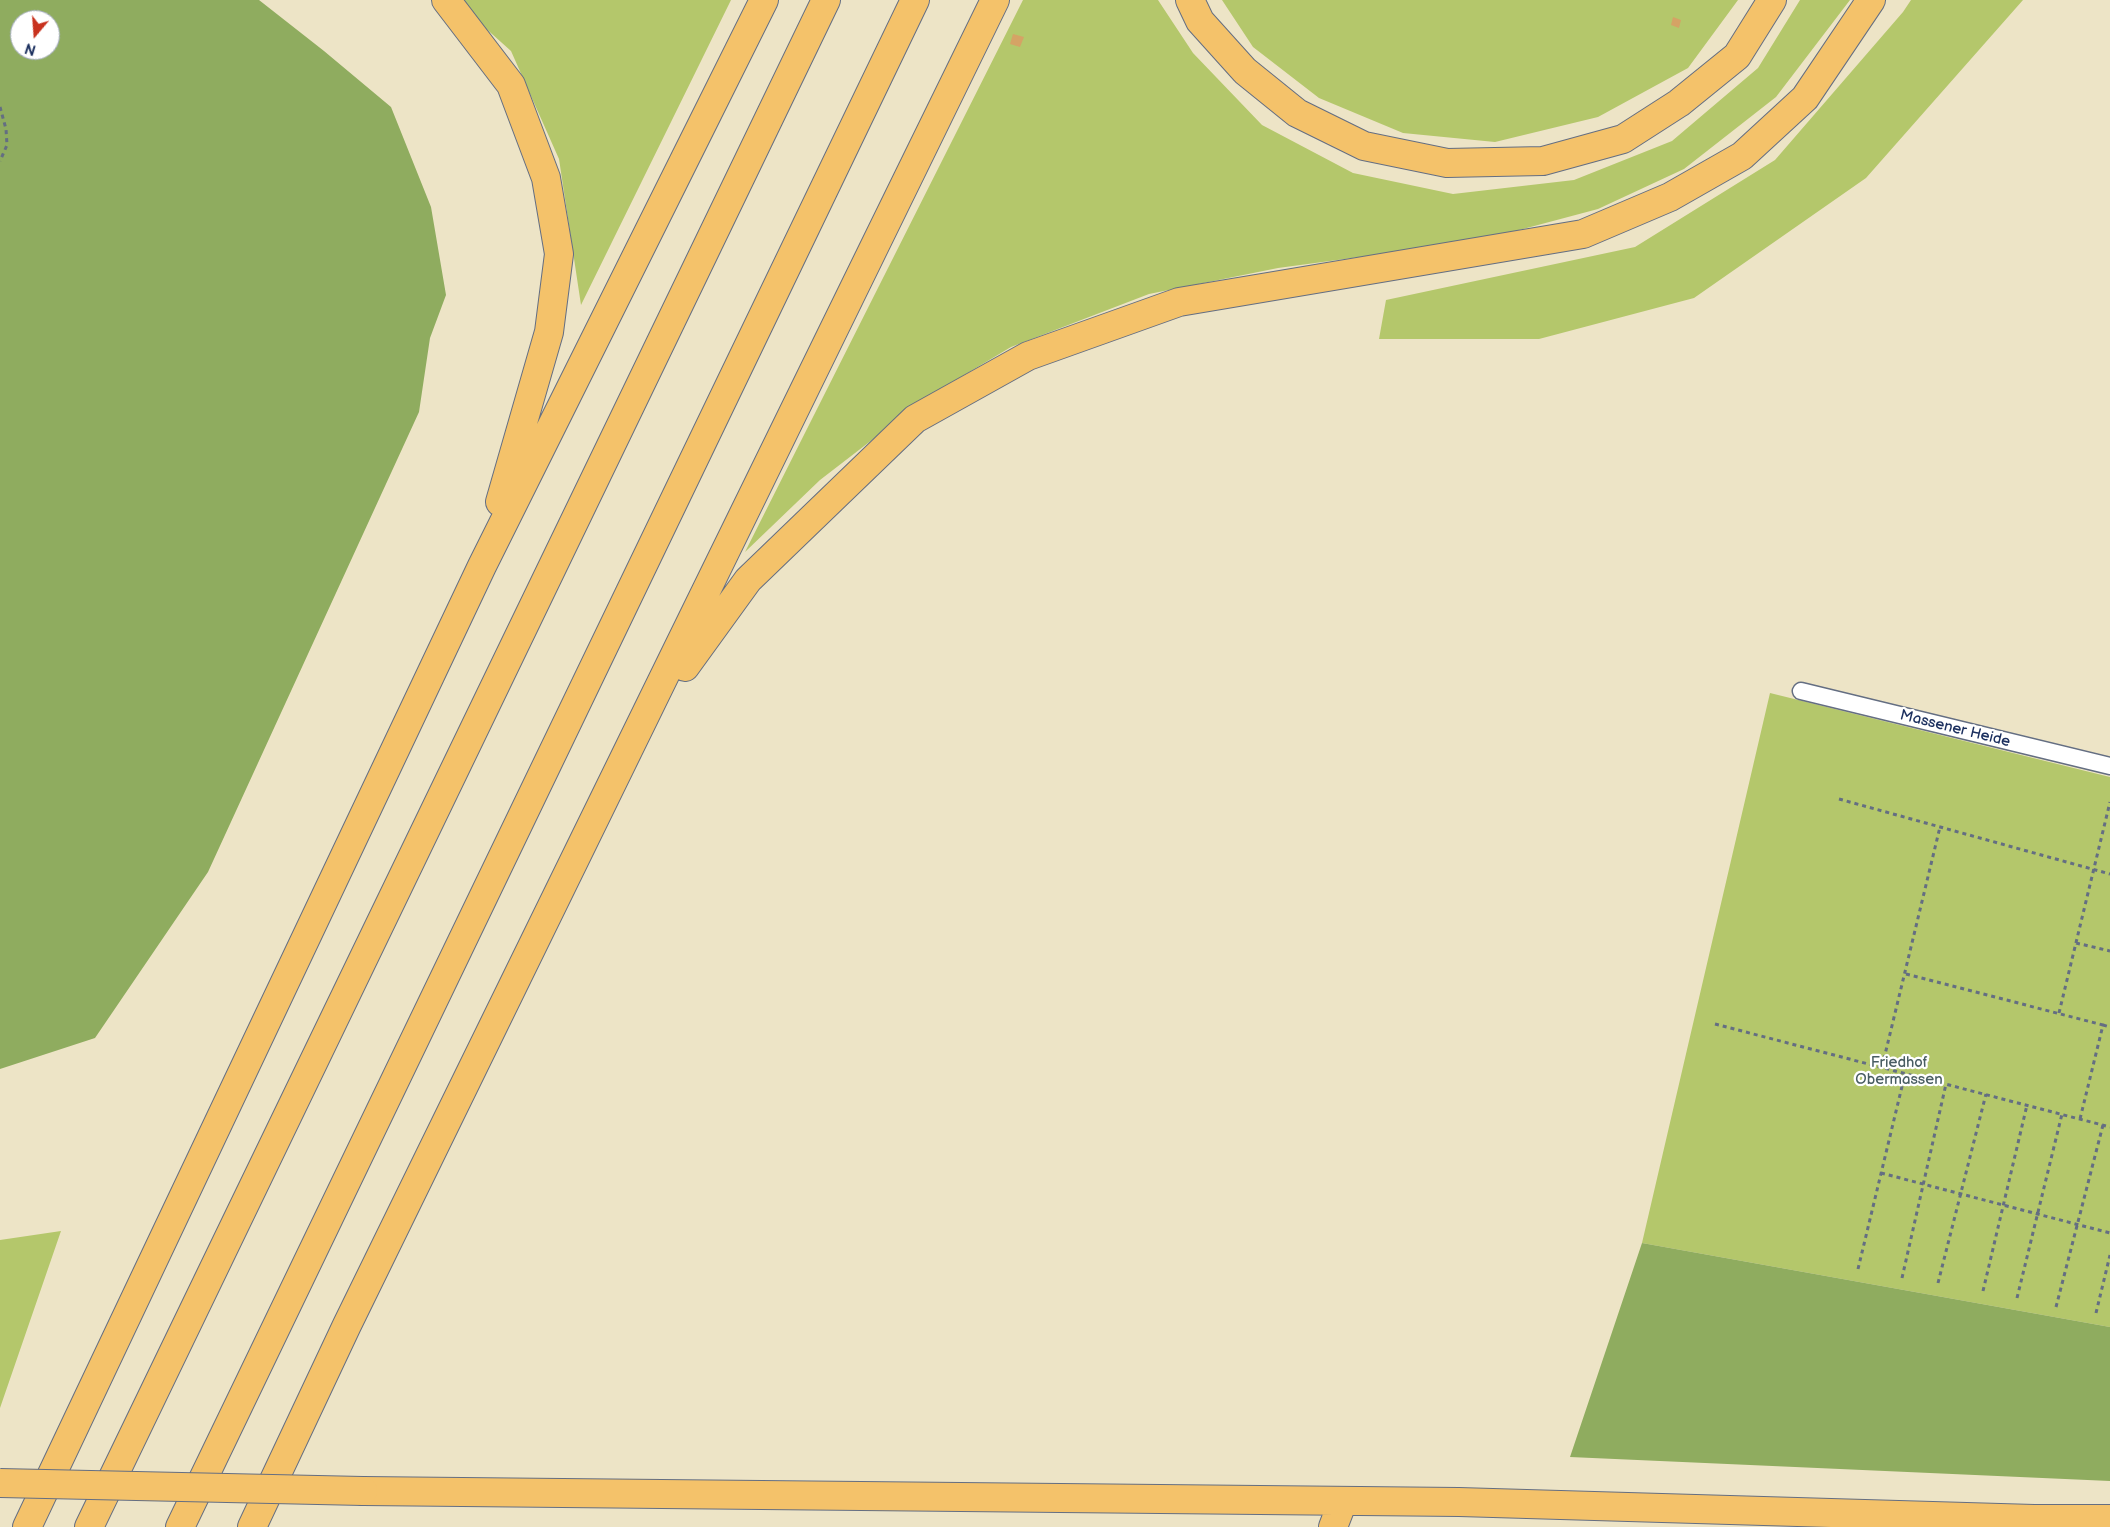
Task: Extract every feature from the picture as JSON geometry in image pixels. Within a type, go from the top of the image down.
[{"type":"main road","points":[[446,0],[510,85],[546,178],[559,254],[549,332],[482,566]]},
{"type":"main road","points":[[27,1527],[482,566],[764,0]]},
{"type":"main road","points":[[89,1527],[826,0]]},
{"type":"main road","points":[[180,1527],[915,0]]},
{"type":"main road","points":[[252,1527],[347,1325],[995,0]]},
{"type":"main road","points":[[1190,0],[1200,21],[1245,71],[1297,113],[1364,146],[1447,162],[1543,161],[1623,139],[1679,103],[1737,56],[1772,0]]},
{"type":"main road","points":[[633,742],[716,621],[748,580],[915,419],[1028,356],[1179,302],[1583,234],[1670,197],[1742,156],[1805,98],[1871,0]]},
{"type":"main road","points":[[0,1483],[363,1491],[1459,1502],[2110,1520]]},
{"type":"main road","points":[[1333,1527],[1344,1501]]},
{"type":"main road","points":[[1344,1501],[1350,1527]]},
{"type":"lane","name":"Massener Heide","points":[[1801,691],[2110,766]]},
{"type":"path","points":[[0,107],[6,128],[7,145],[0,161]]},
{"type":"path","points":[[1839,798],[2110,874]]},
{"type":"path","points":[[2059,1013],[2110,802]]},
{"type":"path","points":[[1882,1067],[1940,827]]},
{"type":"path","points":[[2076,943],[2110,951]]},
{"type":"path","points":[[1906,974],[2110,1027]]},
{"type":"path","points":[[1715,1024],[2110,1127]]},
{"type":"path","points":[[2080,1119],[2103,1025]]},
{"type":"path","points":[[1858,1269],[1905,1074]]},
{"type":"path","points":[[1902,1278],[1946,1084]]},
{"type":"path","points":[[1938,1283],[1986,1094]]},
{"type":"path","points":[[1983,1291],[2026,1105]]},
{"type":"path","points":[[2017,1298],[2062,1114]]},
{"type":"path","points":[[2056,1307],[2103,1125]]},
{"type":"path","points":[[1881,1173],[2110,1233]]},
{"type":"path","points":[[2096,1312],[2110,1255]]},
{"type":"green space","points":[[0,0],[259,0],[391,107],[431,207],[446,295],[430,338],[419,412],[208,872],[95,1038],[0,1069]]},
{"type":"green space","points":[[454,0],[731,0],[581,305],[559,159],[511,51]]},
{"type":"green space","points":[[1023,0],[1158,0],[1193,53],[1262,125],[1353,173],[1453,194],[1574,180],[1672,141],[1758,68],[1800,0],[1850,0],[1776,97],[1684,169],[1598,209],[1478,241],[1278,268],[1149,294],[1011,347],[929,396],[820,480],[745,552]]},
{"type":"green space","points":[[1222,0],[1738,0],[1688,68],[1598,117],[1495,142],[1403,133],[1319,98],[1253,47]]},
{"type":"green space","points":[[1911,0],[2023,0],[1866,178],[1694,298],[1539,339],[1379,339],[1386,300],[1635,247],[1775,160],[1903,12]]},
{"type":"green space","name":"Friedhof Obermassen","points":[[1770,693],[2110,777],[2110,1327],[1642,1243]]},
{"type":"green space","points":[[61,1231],[0,1408],[0,1240]]},
{"type":"green space","points":[[1642,1243],[2110,1327],[2110,1481],[1570,1457]]},
{"type":"building","points":[[1673,17],[1681,20],[1679,28],[1671,25]]},
{"type":"building","points":[[1013,34],[1024,37],[1020,47],[1010,44]]}]
